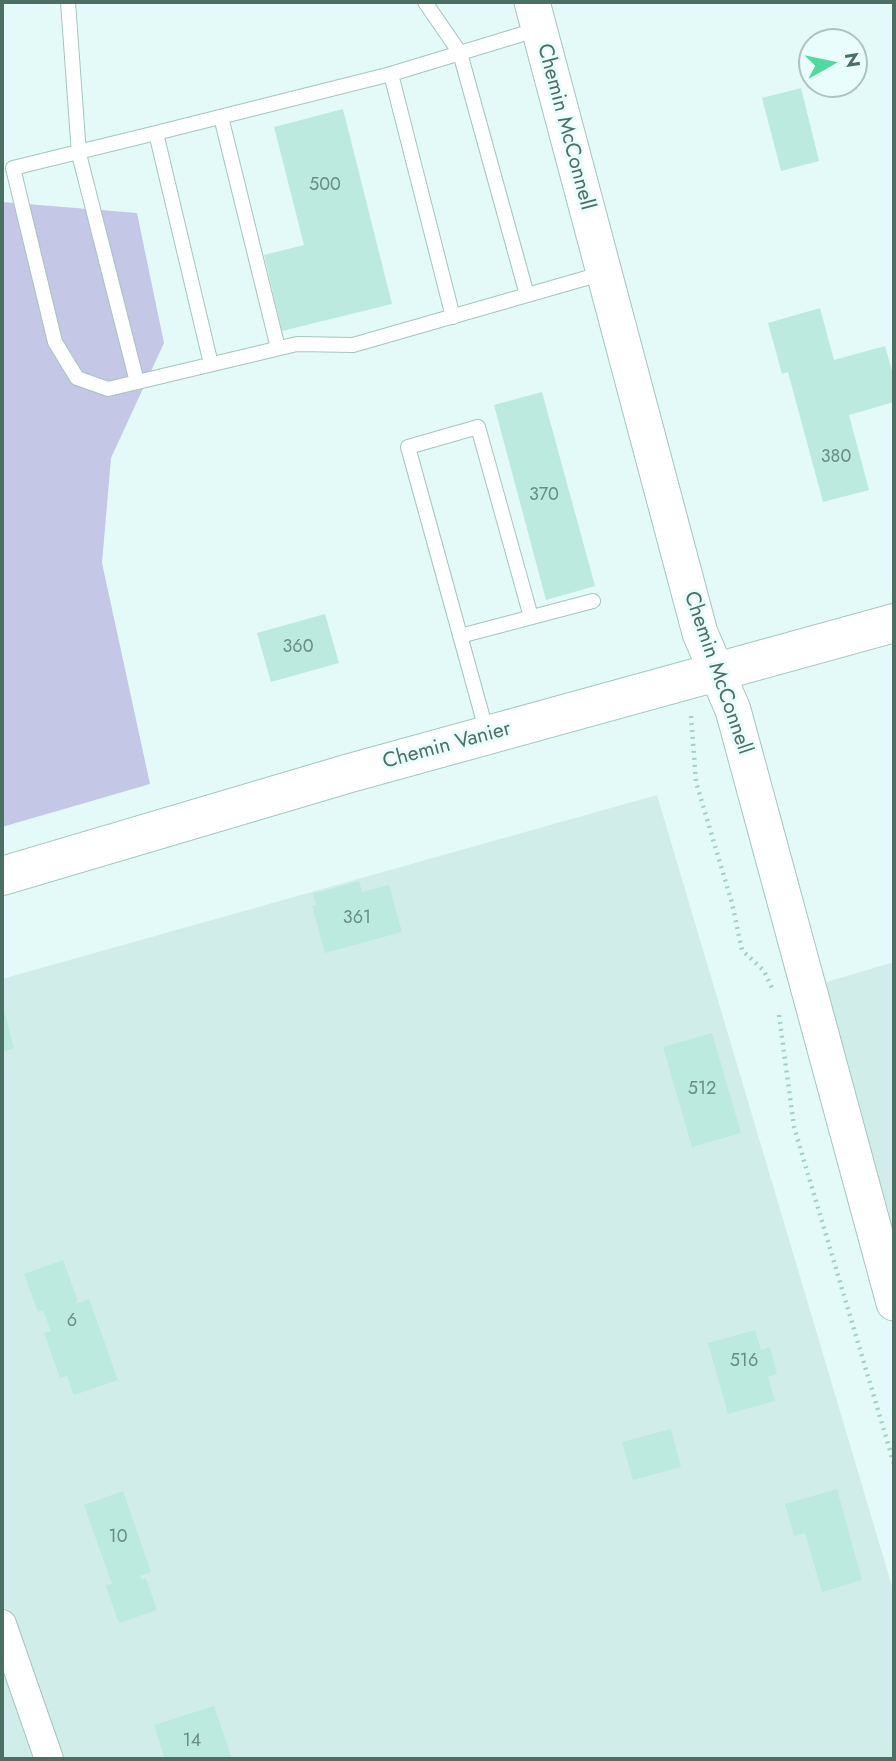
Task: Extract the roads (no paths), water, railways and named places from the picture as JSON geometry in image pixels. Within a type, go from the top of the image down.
[{"type":"main road","name":"Chemin Vanier","points":[[2,876],[487,735],[894,623]]},
{"type":"street","name":"Chemin McConnell","points":[[535,15],[700,633],[718,670],[741,737],[894,1303]]},
{"type":"street","points":[[2,1624],[49,1759]]},
{"type":"lane","points":[[68,2],[79,154],[137,382]]},
{"type":"lane","points":[[425,2],[460,53],[527,295]]},
{"type":"lane","points":[[535,15],[460,53],[391,74],[79,154],[13,168],[55,342],[76,378],[108,389],[297,344],[353,345],[604,273]]},
{"type":"lane","points":[[391,74],[453,317]]},
{"type":"lane","points":[[221,117],[278,348]]},
{"type":"lane","points":[[156,133],[211,364]]},
{"type":"lane","points":[[487,735],[408,447],[478,427],[531,617]]},
{"type":"lane","points":[[460,636],[593,601]]}]
